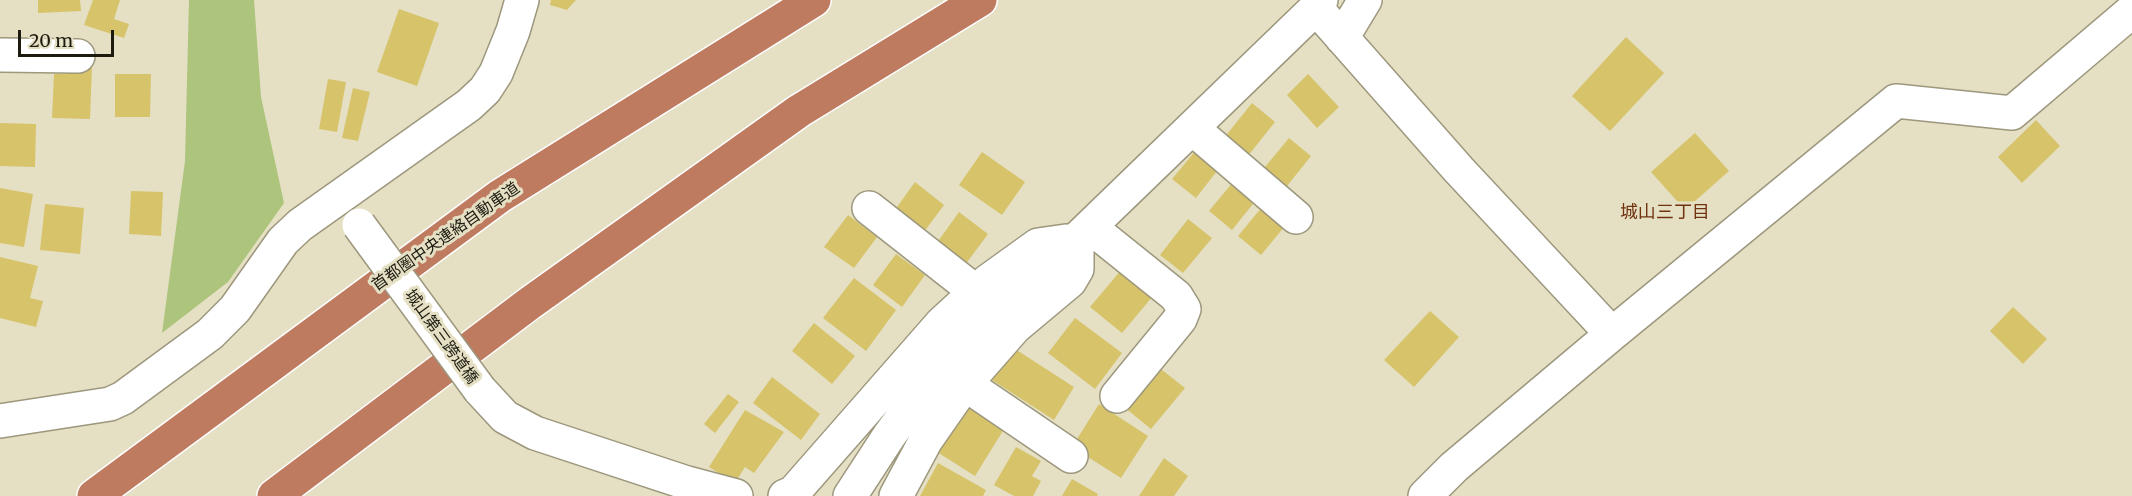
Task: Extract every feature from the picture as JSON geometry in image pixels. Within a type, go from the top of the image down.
[{"type":"highway","name":"首都圏中央連絡自動車道","points":[[94,496],[500,196],[814,0]]},
{"type":"highway","points":[[274,496],[521,310],[799,111],[980,0]]},
{"type":"street","points":[[0,421],[99,407],[123,398],[210,334],[235,309],[283,241],[300,225],[470,105],[485,90],[496,73],[513,31],[522,0]]},
{"type":"street","points":[[1342,38],[1365,0]]},
{"type":"street","points":[[850,496],[889,436],[945,360],[1008,298],[1083,233],[1318,4],[1342,38],[1459,170],[1612,334]]},
{"type":"street","points":[[1425,496],[1454,467],[1612,334],[1896,101],[2012,113],[2132,11]]},
{"type":"street","points":[[0,55],[78,56]]},
{"type":"street","points":[[1192,128],[1296,217]]},
{"type":"street","name":"城山第三跨道橋","points":[[341,195],[359,225],[480,390],[505,417],[535,433],[687,483],[736,496]]},
{"type":"street","points":[[869,208],[976,292]]},
{"type":"street","points":[[896,496],[927,440],[965,384],[1015,327],[1070,281],[1077,269],[1083,233]]},
{"type":"street","points":[[785,496],[793,493],[942,323],[1011,262],[1038,245],[1083,233],[1176,296],[1184,309],[1180,319],[1117,396]]},
{"type":"street","points":[[965,384],[1071,456]]},
{"type":"green space","points":[[189,0],[254,0],[261,97],[284,203],[228,282],[162,333],[185,161]]},
{"type":"building","points":[[38,0],[80,0],[81,11],[38,13]]},
{"type":"building","points":[[93,0],[120,0],[114,19],[129,24],[124,38],[84,25]]},
{"type":"building","points":[[551,0],[576,0],[567,10],[550,5]]},
{"type":"building","points":[[399,9],[439,23],[417,86],[377,72]]},
{"type":"building","points":[[1626,37],[1664,73],[1610,131],[1572,96]]},
{"type":"building","points":[[70,65],[92,66],[90,119],[52,118],[54,74],[69,74]]},
{"type":"building","points":[[115,74],[151,74],[150,117],[115,117]]},
{"type":"building","points":[[1308,74],[1339,107],[1317,128],[1287,95]]},
{"type":"building","points":[[328,79],[346,82],[337,132],[319,129]]},
{"type":"building","points":[[353,88],[370,92],[358,141],[342,138]]},
{"type":"building","points":[[1252,103],[1275,122],[1247,157],[1224,138]]},
{"type":"building","points":[[2036,120],[2060,146],[2022,183],[1998,157]]},
{"type":"building","points":[[0,123],[36,124],[35,167],[0,166]]},
{"type":"building","points":[[1695,133],[1729,171],[1685,210],[1651,172]]},
{"type":"building","points":[[1289,138],[1311,156],[1283,191],[1260,173]]},
{"type":"building","points":[[1201,144],[1224,162],[1196,198],[1172,179]]},
{"type":"building","points":[[982,152],[1025,182],[1002,215],[959,185]]},
{"type":"building","points":[[1238,176],[1261,194],[1232,230],[1209,211]]},
{"type":"building","points":[[915,182],[944,205],[921,236],[892,214]]},
{"type":"building","points":[[0,188],[33,194],[24,247],[0,243]]},
{"type":"building","points":[[131,191],[163,192],[161,236],[129,234]]},
{"type":"building","points":[[1267,201],[1290,220],[1261,255],[1238,236]]},
{"type":"building","points":[[45,204],[84,208],[80,254],[40,250]]},
{"type":"building","points":[[959,212],[988,234],[965,265],[936,244]]},
{"type":"building","points":[[848,215],[877,237],[854,268],[824,247]]},
{"type":"building","points":[[1188,219],[1212,238],[1183,273],[1160,255]]},
{"type":"building","points":[[896,254],[925,275],[902,307],[873,285]]},
{"type":"building","points":[[0,257],[38,266],[30,298],[43,301],[36,327],[0,318]]},
{"type":"building","points":[[1122,269],[1153,296],[1122,333],[1090,307]]},
{"type":"building","points":[[854,278],[896,310],[866,351],[823,318]]},
{"type":"building","points":[[2013,307],[2047,339],[2023,364],[1990,331]]},
{"type":"building","points":[[1430,311],[1459,337],[1414,387],[1384,360]]},
{"type":"building","points":[[1075,318],[1122,353],[1095,389],[1048,353]]},
{"type":"building","points":[[814,323],[855,356],[832,384],[792,351]]},
{"type":"building","points":[[1012,347],[1074,387],[1054,420],[992,380]]},
{"type":"building","points":[[1157,366],[1185,388],[1151,429],[1124,407]]},
{"type":"building","points":[[772,377],[820,414],[801,440],[753,403]]},
{"type":"building","points":[[728,394],[739,402],[715,433],[704,424]]},
{"type":"building","points":[[1099,404],[1148,436],[1121,478],[1072,447]]},
{"type":"building","points":[[965,405],[1004,429],[975,476],[937,452]]},
{"type":"building","points":[[745,410],[784,432],[754,473],[745,467],[735,483],[709,467]]},
{"type":"building","points":[[1016,447],[1041,461],[1032,476],[1041,481],[1033,496],[1014,496],[994,485]]},
{"type":"building","points":[[1164,458],[1188,476],[1174,496],[1139,496]]},
{"type":"building","points":[[938,463],[986,490],[983,496],[920,496]]},
{"type":"building","points":[[1072,479],[1098,494],[1097,496],[1062,496]]},
{"type":"district","name":"城山三丁目","points":[[1665,213]]}]
